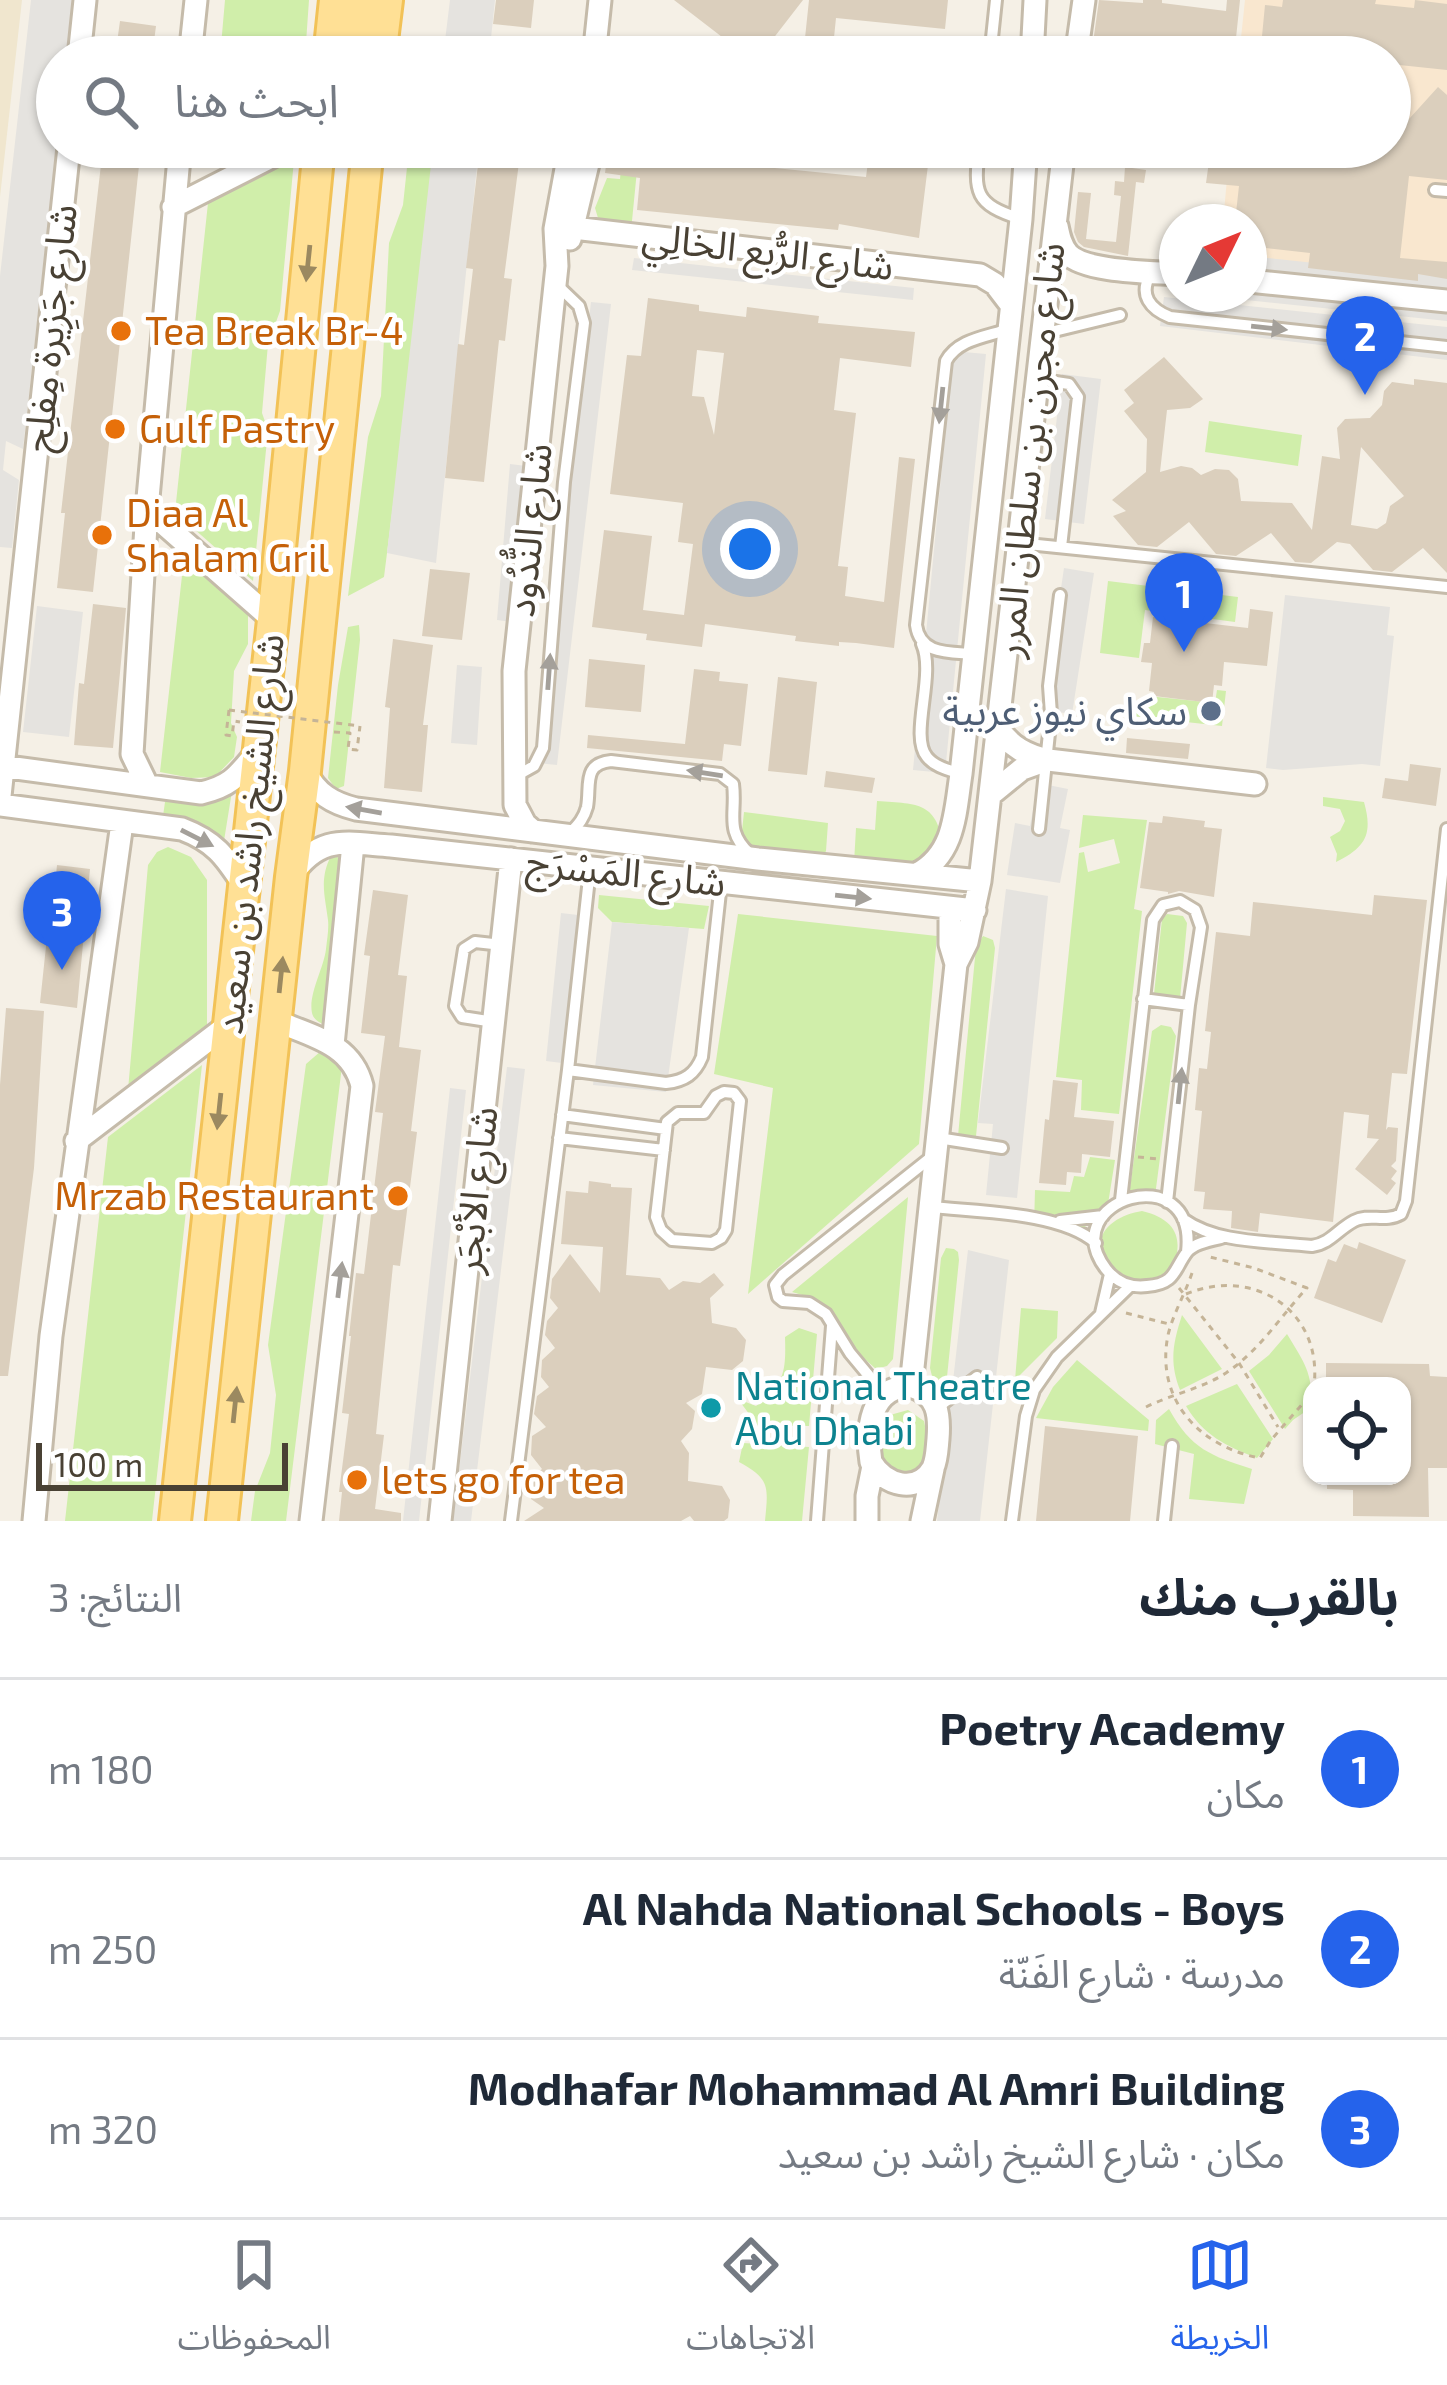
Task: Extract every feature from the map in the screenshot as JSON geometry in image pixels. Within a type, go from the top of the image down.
[{"type":"main road","points":[[330,36],[334,0]]},
{"type":"main road","points":[[361,36],[365,0]]},
{"type":"main road","points":[[383,36],[387,0]]},
{"type":"main road","name":"شارع الشيخ راشد بن سعيد","points":[[175,1521],[317,168]]},
{"type":"main road","name":"شارع الشيخ راشد بن سعيد","points":[[222,1521],[366,168]]},
{"type":"street","points":[[81,36],[85,0]]},
{"type":"street","points":[[192,36],[196,0]]},
{"type":"street","points":[[596,36],[600,0]]},
{"type":"street","points":[[1033,36],[1035,0]]},
{"type":"street","points":[[1079,36],[1084,0]]},
{"type":"street","name":"شارع جَزِيرة مِفلِح","points":[[0,796],[67,168]]},
{"type":"street","points":[[147,785],[132,754],[147,509],[178,168]]},
{"type":"street","points":[[173,207],[250,168]]},
{"type":"street","name":"شارع النُّدُود","points":[[533,831],[519,815],[512,703],[568,168]]},
{"type":"street","name":"شارع النُّدُود","points":[[564,227],[585,168]]},
{"type":"street","name":"شارع مجرن بن سلطان المرر","points":[[916,874],[940,856],[950,838],[961,774],[1025,168]]},
{"type":"street","name":"شارع مجرن بن سلطان المرر","points":[[911,1386],[956,964],[967,942],[980,881],[1061,168]]},
{"type":"street","points":[[1054,218],[1062,246],[1073,259],[1159,273]]},
{"type":"street","name":"شارع الرُّبع الخالِي","points":[[564,227],[980,275]]},
{"type":"street","points":[[980,275],[1017,249]]},
{"type":"street","points":[[980,275],[995,284],[1011,305]]},
{"type":"street","points":[[1267,283],[1447,301]]},
{"type":"street","points":[[147,509],[273,620]]},
{"type":"street","points":[[998,728],[1024,753],[1048,760],[1256,784]]},
{"type":"street","points":[[2,766],[201,793],[222,788],[257,751]]},
{"type":"street","points":[[107,778],[132,754]]},
{"type":"street","points":[[961,774],[991,788],[1048,760]]},
{"type":"street","name":"شارع المَسْرَج","points":[[305,771],[319,792],[340,805],[411,817],[980,881]]},
{"type":"street","points":[[484,825],[502,813],[515,785]]},
{"type":"street","points":[[0,805],[182,829],[220,850],[243,884]]},
{"type":"street","points":[[408,848],[411,817]]},
{"type":"street","points":[[34,1520],[76,1141],[122,823]]},
{"type":"street","name":"شارع المَسْرَج","points":[[291,877],[305,858],[334,842],[975,910]]},
{"type":"street","points":[[310,1521],[362,1098],[354,1064],[333,1045],[353,844]]},
{"type":"street","name":"شارع الأبْجَر","points":[[440,1521],[511,860]]},
{"type":"street","points":[[802,892],[796,879],[808,863]]},
{"type":"street","name":"شارع مجرن بن سلطان المرر","points":[[950,908],[950,944],[956,964]]},
{"type":"street","name":"شارع الشيخ راشد بن سعيد","points":[[277,1021],[333,1045]]},
{"type":"street","points":[[76,1141],[228,1025]]},
{"type":"street","points":[[922,1521],[934,1465],[938,1408],[927,1394],[911,1386],[884,1394],[873,1414],[869,1455],[873,1466],[886,1480],[901,1484],[917,1482],[934,1465]]},
{"type":"street","points":[[866,1521],[873,1466]]},
{"type":"lane","points":[[992,36],[996,0]]},
{"type":"lane","points":[[977,168],[979,196],[989,207],[1022,220]]},
{"type":"lane","points":[[1152,272],[1145,283],[1148,301],[1170,317],[1447,347]]},
{"type":"lane","points":[[515,785],[539,761],[543,748],[564,482],[584,323],[556,274]]},
{"type":"lane","points":[[1042,334],[1120,315]]},
{"type":"lane","points":[[961,774],[933,763],[922,751],[928,660],[916,625],[946,362],[961,344],[1009,329]]},
{"type":"lane","points":[[1036,379],[1069,384],[1078,397],[1061,547]]},
{"type":"lane","points":[[1018,543],[1447,587]]},
{"type":"lane","points":[[1039,829],[1051,714],[1048,686],[1060,596]]},
{"type":"lane","points":[[921,641],[935,650],[974,655]]},
{"type":"lane","points":[[567,836],[583,818],[594,766],[605,761],[655,766],[730,779],[736,838],[758,859]]},
{"type":"lane","points":[[1227,1237],[1203,1243],[1158,1285],[1130,1286],[1110,1274],[1096,1243],[1103,1216],[1121,1200],[1139,1195],[1167,1202],[1199,1229],[1227,1237],[1319,1245],[1354,1221],[1395,1219],[1405,1208],[1447,829]]},
{"type":"lane","points":[[511,1521],[590,868]]},
{"type":"lane","points":[[568,1070],[666,1083],[689,1077],[698,1068],[722,883]]},
{"type":"lane","points":[[1121,1200],[1153,920],[1162,905],[1180,901],[1196,910],[1201,927],[1167,1202]]},
{"type":"lane","points":[[494,1022],[462,1017],[455,1006],[464,949],[475,942],[502,945]]},
{"type":"lane","points":[[1143,999],[1189,1005]]},
{"type":"lane","points":[[724,1092],[740,1101],[726,1230],[717,1241],[672,1240],[661,1231],[656,1217],[666,1129],[674,1114],[704,1113],[724,1092]]},
{"type":"lane","points":[[562,1114],[666,1129]]},
{"type":"lane","points":[[559,1138],[664,1150]]},
{"type":"lane","points":[[884,1394],[826,1314],[809,1303],[778,1298],[778,1280],[937,1146],[1002,1148]]},
{"type":"lane","points":[[932,1207],[1057,1222],[1078,1229],[1096,1243]]},
{"type":"lane","points":[[1057,1222],[1103,1216]]},
{"type":"lane","points":[[1183,1219],[1192,1253]]},
{"type":"lane","points":[[1104,1312],[1110,1274]]},
{"type":"lane","points":[[1012,1521],[1034,1390],[1057,1357],[1130,1286]]},
{"type":"lane","points":[[817,1521],[832,1323]]},
{"type":"lane","points":[[938,1408],[977,1377]]},
{"type":"lane","points":[[1164,1521],[1172,1446]]},
{"type":"path","points":[[234,721],[232,736],[226,735],[229,710],[360,726],[357,750],[348,749],[350,733]]},
{"type":"path","points":[[1125,1156],[1172,1161]]},
{"type":"path","points":[[1146,1407],[1174,1395],[1202,1386],[1238,1363],[1266,1339],[1307,1288],[1254,1268],[1192,1253],[1185,1295],[1171,1324],[1166,1352],[1174,1395],[1194,1426],[1224,1448],[1260,1458],[1303,1403]]},
{"type":"path","points":[[1170,1278],[1238,1363],[1280,1429]]},
{"type":"path","points":[[1185,1295],[1231,1284],[1262,1292],[1289,1309],[1309,1339],[1314,1377]]},
{"type":"path","points":[[1104,1312],[1171,1324]]},
{"type":"shaded area","points":[[0,0],[22,0],[0,197]]},
{"type":"shaded area","points":[[31,0],[72,0],[68,36],[36,36],[36,168],[54,168],[23,449],[6,441],[3,470],[19,480],[12,548],[0,547],[0,276]]},
{"type":"shaded area","points":[[450,0],[495,0],[491,36],[446,36]]},
{"type":"shaded area","points":[[1245,0],[1447,0],[1447,284],[1267,263],[1267,204],[1225,204],[1228,168],[1411,168],[1411,36],[1241,36]]},
{"type":"shaded area","points":[[431,168],[477,168],[436,563],[387,553]]},
{"type":"shaded area","points":[[634,258],[914,288],[913,300],[632,270]]},
{"type":"shaded area","points":[[1267,258],[1447,277],[1447,321],[1267,302]]},
{"type":"shaded area","points":[[591,302],[611,304],[557,765],[537,763]]},
{"type":"shaded area","points":[[1267,308],[1447,327],[1447,360],[1160,326],[1162,312],[1267,312]]},
{"type":"shaded area","points":[[953,351],[986,354],[945,773],[913,770]]},
{"type":"shaded area","points":[[1062,374],[1101,379],[1084,524],[1045,519]]},
{"type":"shaded area","points":[[510,464],[526,466],[513,622],[497,620]]},
{"type":"shaded area","points":[[1064,568],[1094,573],[1072,714],[1043,710]]},
{"type":"shaded area","points":[[1285,595],[1390,607],[1387,635],[1394,636],[1380,766],[1266,768]]},
{"type":"shaded area","points":[[37,606],[83,612],[69,737],[23,732]]},
{"type":"shaded area","points":[[457,665],[482,667],[477,745],[451,743]]},
{"type":"shaded area","points":[[1038,783],[1068,789],[1060,828],[1070,830],[1060,883],[1007,875],[1015,823],[1030,826]]},
{"type":"shaded area","points":[[1006,889],[1048,896],[1017,1198],[986,1195],[993,1124],[978,1123]]},
{"type":"shaded area","points":[[561,913],[578,915],[562,1063],[546,1061]]},
{"type":"shaded area","points":[[612,922],[689,928],[666,1092],[593,1085]]},
{"type":"shaded area","points":[[507,1067],[525,1069],[471,1521],[453,1521]]},
{"type":"shaded area","points":[[450,1088],[466,1090],[419,1521],[403,1521]]},
{"type":"shaded area","points":[[968,1250],[1009,1260],[980,1521],[937,1521]]},
{"type":"green space","points":[[225,0],[309,0],[306,36],[222,36]]},
{"type":"green space","points":[[278,168],[293,168],[280,311],[268,344],[262,413],[268,430],[253,581],[175,512],[208,203]]},
{"type":"green space","points":[[407,168],[435,168],[384,577],[348,596],[368,437],[381,396],[389,243],[403,205]]},
{"type":"green space","points":[[621,168],[637,168],[631,231],[601,228],[595,208],[607,178],[620,179]]},
{"type":"green space","points":[[1209,421],[1302,435],[1298,466],[1205,452]]},
{"type":"green space","points":[[184,558],[248,615],[248,644],[234,671],[234,757],[215,777],[160,772]]},
{"type":"green space","points":[[1108,581],[1238,597],[1235,622],[1145,610],[1139,658],[1100,653]]},
{"type":"green space","points":[[359,625],[344,786],[336,789],[328,778],[338,685],[348,627]]},
{"type":"green space","points":[[1217,690],[1226,691],[1222,726],[1132,716],[1134,702],[1147,704],[1148,696],[1215,703]]},
{"type":"green space","points":[[232,791],[223,847],[163,816],[165,802],[211,803]]},
{"type":"green space","points":[[1323,797],[1364,802],[1367,813],[1365,838],[1336,862],[1330,837],[1345,821],[1340,809],[1323,806]]},
{"type":"green space","points":[[877,801],[924,808],[937,822],[944,849],[929,871],[854,863],[856,828],[875,830]]},
{"type":"green space","points":[[744,812],[828,823],[822,859],[753,858],[741,840]]},
{"type":"green space","points":[[1083,815],[1147,820],[1134,909],[1142,911],[1119,1114],[1081,1110],[1082,1080],[1056,1077],[1079,853],[1084,852],[1088,872],[1120,863],[1114,839],[1079,848]]},
{"type":"green space","points":[[168,847],[191,857],[207,880],[207,1031],[128,1090],[148,865],[157,852]]},
{"type":"green space","points":[[331,856],[340,860],[332,1017],[326,1026],[314,1018],[311,1006],[328,934],[325,872]]},
{"type":"green space","points":[[599,895],[709,906],[704,929],[612,922],[598,908]]},
{"type":"green space","points":[[738,914],[937,936],[919,1144],[748,1294],[773,1088],[714,1074]]},
{"type":"green space","points":[[1167,914],[1183,916],[1187,923],[1180,999],[1157,1003],[1162,919]]},
{"type":"green space","points":[[983,936],[993,940],[995,948],[976,1136],[964,1146],[958,1136],[976,947]]},
{"type":"green space","points":[[1161,1025],[1171,1027],[1176,1036],[1155,1196],[1129,1194],[1152,1031]]},
{"type":"green space","points":[[321,1051],[342,1066],[286,1521],[251,1521],[255,1491],[270,1453],[276,1395],[268,1345],[306,1064]]},
{"type":"green space","points":[[202,1065],[152,1521],[65,1521],[108,1137]]},
{"type":"green space","points":[[1090,1157],[1115,1160],[1108,1204],[1084,1228],[1034,1226],[1035,1190],[1070,1192],[1074,1176],[1084,1177]]},
{"type":"green space","points":[[908,1197],[893,1359],[876,1369],[816,1299],[792,1292]]},
{"type":"green space","points":[[1142,1211],[1172,1228],[1178,1246],[1173,1268],[1168,1280],[1120,1286],[1103,1259],[1100,1242],[1113,1223]]},
{"type":"green space","points":[[946,1248],[958,1252],[959,1260],[947,1377],[942,1384],[933,1380],[930,1368],[941,1258]]},
{"type":"green space","points":[[1021,1308],[1058,1311],[1057,1338],[1015,1380]]},
{"type":"green space","points":[[1182,1315],[1222,1369],[1180,1390],[1174,1352]]},
{"type":"green space","points":[[799,1328],[817,1334],[809,1426],[758,1426],[738,1399],[756,1406],[773,1391],[784,1368],[785,1337]]},
{"type":"green space","points":[[1287,1334],[1309,1377],[1303,1377],[1303,1413],[1285,1429],[1249,1371]]},
{"type":"green space","points":[[1077,1360],[1149,1420],[1148,1431],[1036,1418],[1053,1387]]},
{"type":"green space","points":[[1237,1384],[1273,1439],[1257,1458],[1216,1438],[1186,1406]]},
{"type":"green space","points":[[1169,1409],[1203,1449],[1252,1469],[1244,1504],[1189,1499],[1194,1454],[1155,1444],[1156,1420]]},
{"type":"green space","points":[[908,1410],[924,1421],[927,1441],[921,1467],[900,1484],[876,1461],[880,1429],[890,1415]]},
{"type":"green space","points":[[743,1443],[809,1447],[802,1521],[765,1521],[765,1486],[739,1462]]},
{"type":"building","points":[[496,0],[534,0],[531,28],[493,24]]},
{"type":"building","points":[[674,0],[803,0],[775,36],[721,36]]},
{"type":"building","points":[[809,0],[948,0],[945,29],[836,18],[834,36],[805,36]]},
{"type":"building","points":[[1099,0],[1162,0],[1226,11],[1227,0],[1240,0],[1236,36],[1094,36]]},
{"type":"building","points":[[1283,0],[1376,0],[1375,4],[1414,8],[1415,0],[1447,4],[1447,70],[1411,66],[1411,36],[1262,36],[1265,5],[1282,7]]},
{"type":"building","points":[[120,21],[156,26],[155,36],[118,36]]},
{"type":"building","points":[[1438,87],[1447,95],[1447,180],[1409,176],[1400,258],[1447,262],[1447,279],[1418,274],[1418,281],[1308,268],[1310,253],[1267,248],[1267,204],[1237,204],[1239,186],[1206,183],[1208,168],[1411,168],[1411,117]]},
{"type":"building","points":[[101,168],[139,168],[93,592],[57,588],[65,513],[61,513]]},
{"type":"building","points":[[478,168],[518,168],[504,278],[512,279],[505,341],[499,340],[484,482],[445,478],[458,344],[464,345],[473,269],[466,268]]},
{"type":"building","points":[[606,168],[774,168],[866,177],[867,168],[928,168],[919,238],[839,224],[838,230],[637,210],[640,178],[605,173]]},
{"type":"building","points":[[1125,168],[1146,170],[1144,183],[1136,182],[1128,256],[1084,247],[1074,232],[1078,192],[1091,193],[1086,239],[1116,242],[1121,196],[1114,195],[1115,181],[1124,182]]},
{"type":"building","points":[[648,298],[746,317],[747,307],[819,316],[818,323],[915,332],[911,367],[840,358],[834,410],[856,413],[838,566],[848,567],[845,596],[884,602],[899,457],[915,459],[894,648],[795,641],[796,636],[705,624],[702,647],[592,627],[604,530],[652,536],[643,610],[684,615],[693,544],[678,542],[683,503],[610,494],[627,355],[641,356]],"holes":[[[697,350],[724,353],[714,435],[704,397],[692,396]]]},
{"type":"building","points":[[1164,357],[1203,399],[1190,408],[1167,410],[1160,472],[1181,466],[1201,475],[1229,470],[1238,479],[1241,501],[1292,503],[1312,530],[1322,456],[1340,459],[1337,428],[1345,419],[1370,418],[1392,382],[1447,383],[1447,573],[1423,548],[1392,572],[1373,570],[1350,544],[1337,542],[1311,563],[1295,562],[1271,533],[1236,556],[1216,554],[1189,522],[1157,547],[1138,545],[1113,516],[1126,511],[1112,500],[1146,472],[1147,439],[1124,411],[1134,403],[1124,390]],"holes":[[[1361,447],[1404,496],[1390,506],[1386,523],[1377,529],[1351,525]]]},
{"type":"building","points":[[430,569],[470,573],[462,640],[422,636]]},
{"type":"building","points":[[93,604],[126,608],[113,748],[74,745]]},
{"type":"building","points":[[1250,609],[1273,612],[1267,666],[1224,662],[1222,686],[1214,685],[1212,703],[1154,696],[1149,691],[1152,663],[1141,662],[1144,643],[1150,643],[1153,617],[1248,628]]},
{"type":"building","points":[[393,639],[433,645],[423,725],[428,725],[422,792],[384,788],[390,708],[385,707]]},
{"type":"building","points":[[589,659],[645,665],[641,712],[585,707]]},
{"type":"building","points":[[694,669],[720,672],[719,681],[748,684],[741,746],[724,744],[722,761],[587,748],[588,735],[685,744]]},
{"type":"building","points":[[778,677],[817,682],[807,775],[768,771]]},
{"type":"building","points":[[1127,738],[1190,744],[1188,759],[1126,753]]},
{"type":"building","points":[[1410,764],[1441,768],[1436,806],[1382,798],[1385,778],[1408,781]]},
{"type":"building","points":[[826,771],[875,778],[872,793],[824,787]]},
{"type":"building","points":[[1163,816],[1205,821],[1204,827],[1222,829],[1214,897],[1140,888],[1149,822],[1162,823]]},
{"type":"building","points":[[57,865],[90,869],[77,1008],[40,1003]]},
{"type":"building","points":[[373,890],[408,895],[398,975],[407,976],[399,1047],[421,1050],[411,1131],[417,1132],[400,1266],[393,1265],[376,1434],[384,1435],[375,1509],[401,1513],[401,1521],[339,1521],[349,1414],[342,1413],[349,1336],[356,1273],[364,1274],[383,1113],[375,1112],[385,1036],[361,1033]]},
{"type":"building","points":[[1374,895],[1427,900],[1407,1074],[1392,1073],[1386,1130],[1398,1128],[1396,1161],[1391,1166],[1397,1171],[1391,1179],[1396,1183],[1387,1195],[1355,1169],[1379,1139],[1367,1138],[1369,1115],[1344,1112],[1333,1222],[1260,1213],[1258,1232],[1231,1228],[1232,1211],[1203,1209],[1205,1192],[1194,1191],[1202,1111],[1195,1110],[1199,1068],[1207,1069],[1211,1032],[1205,1031],[1216,932],[1250,936],[1253,902],[1372,915]]},
{"type":"building","points":[[6,1008],[44,1011],[34,1168],[8,1376],[0,1376],[0,1085]]},
{"type":"building","points":[[1053,1080],[1078,1083],[1074,1117],[1114,1121],[1110,1157],[1082,1154],[1081,1173],[1067,1172],[1066,1185],[1039,1183]]},
{"type":"building","points":[[589,1181],[632,1188],[626,1275],[660,1278],[669,1290],[683,1281],[700,1283],[714,1273],[724,1285],[710,1298],[712,1323],[736,1328],[746,1340],[743,1361],[732,1370],[706,1367],[702,1394],[686,1403],[695,1411],[692,1429],[681,1441],[689,1453],[688,1481],[722,1486],[730,1500],[724,1521],[694,1521],[690,1516],[681,1521],[524,1521],[544,1508],[531,1499],[533,1477],[542,1469],[531,1455],[532,1436],[546,1427],[534,1414],[537,1396],[549,1387],[541,1377],[542,1360],[555,1348],[545,1335],[547,1321],[558,1308],[550,1298],[552,1279],[570,1254],[600,1293],[603,1247],[561,1244],[566,1191],[588,1193]]},
{"type":"building","points":[[1359,1242],[1406,1260],[1382,1323],[1314,1298],[1328,1259],[1336,1262],[1344,1244],[1357,1249]]},
{"type":"building","points":[[1326,1363],[1429,1364],[1430,1376],[1447,1377],[1447,1468],[1428,1468],[1429,1517],[1353,1516],[1353,1490],[1327,1489],[1327,1485],[1411,1485],[1411,1377],[1326,1377]]},
{"type":"building","points":[[1045,1426],[1138,1436],[1130,1521],[1036,1521]]},
{"type":"place","name":"Tea Break Br-4","points":[[121,331]]},
{"type":"place","name":"Al Nahda National Schools - Boys","points":[[1365,395]]},
{"type":"place","name":"Gulf Pastry","points":[[115,429]]},
{"type":"place","name":"Diaa Al Shalam Gril","points":[[102,535]]},
{"type":"place","name":"Poetry Academy","points":[[1184,652]]},
{"type":"place","name":"سكاي نيوز عربية","points":[[1211,711]]},
{"type":"place","name":"Modhafar Mohammad Al Amri Building","points":[[62,970]]},
{"type":"place","name":"Mrzab Restaurant","points":[[398,1196]]},
{"type":"place","name":"National Theatre Abu Dhabi","points":[[711,1408]]},
{"type":"place","name":"lets go for tea","points":[[357,1480]]}]
